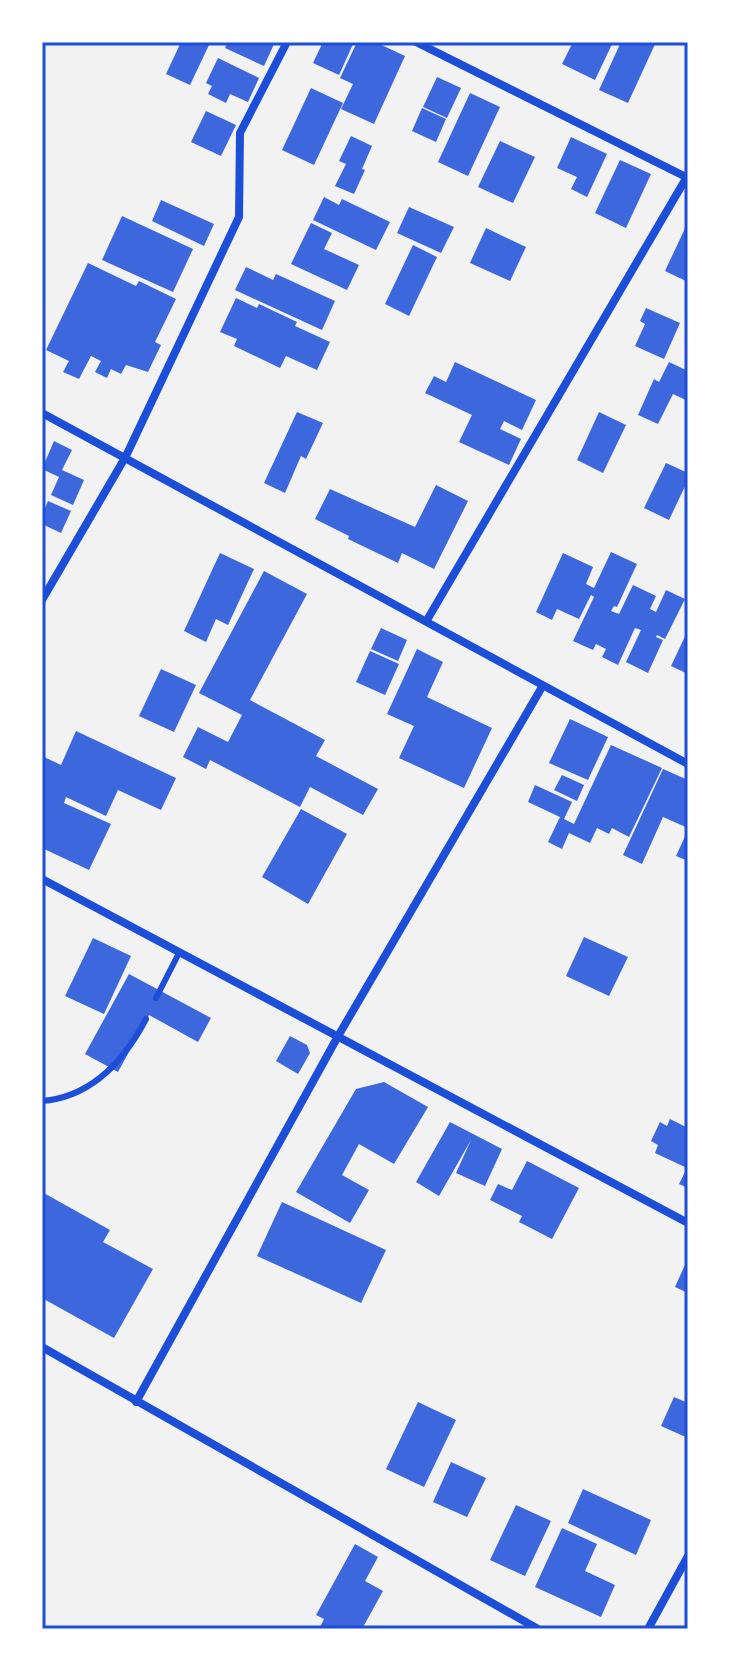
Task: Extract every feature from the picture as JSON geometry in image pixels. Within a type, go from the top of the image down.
[{"type":"street","points":[[42,600],[126,456],[239,217],[240,133],[287,42]]},
{"type":"street","points":[[416,42],[687,177],[427,620]]},
{"type":"street","points":[[42,413],[688,764]]},
{"type":"street","points":[[136,1402],[337,1038],[542,687]]},
{"type":"street","points":[[42,879],[688,1223]]},
{"type":"street","points":[[42,1347],[538,1629]]},
{"type":"street","points":[[648,1629],[688,1556]]},
{"type":"lane","points":[[156,998],[179,953]]},
{"type":"lane","points":[[42,1101],[65,1099],[105,1075],[135,1041],[146,1019]]},
{"type":"building","points":[[181,42],[209,45],[190,85],[166,74]]},
{"type":"building","points":[[228,42],[275,42],[264,66],[225,48]]},
{"type":"building","points":[[323,42],[354,42],[339,75],[313,63]]},
{"type":"building","points":[[357,42],[375,42],[405,56],[374,124],[341,109],[353,84],[340,78]]},
{"type":"building","points":[[573,42],[613,42],[595,80],[562,64]]},
{"type":"building","points":[[621,42],[656,42],[628,103],[599,90]]},
{"type":"building","points":[[218,58],[259,78],[248,102],[230,94],[226,103],[208,94],[212,86],[206,83]]},
{"type":"building","points":[[437,77],[461,88],[447,118],[423,107]]},
{"type":"building","points":[[311,88],[343,103],[314,165],[282,150]]},
{"type":"building","points":[[470,93],[500,107],[468,176],[438,162]]},
{"type":"building","points":[[422,108],[446,119],[436,142],[412,131]]},
{"type":"building","points":[[206,111],[236,125],[221,156],[191,142]]},
{"type":"building","points":[[351,136],[372,146],[354,194],[335,186],[346,164],[339,161]]},
{"type":"building","points":[[571,137],[607,154],[587,197],[571,189],[577,177],[557,168]]},
{"type":"building","points":[[500,141],[535,157],[513,203],[478,187]]},
{"type":"building","points":[[620,160],[651,174],[626,228],[595,213]]},
{"type":"building","points":[[324,197],[339,205],[342,199],[390,222],[376,250],[313,220]]},
{"type":"building","points":[[161,200],[214,224],[204,246],[152,221]]},
{"type":"building","points":[[409,207],[454,227],[441,253],[397,233]]},
{"type":"building","points":[[122,216],[193,249],[173,292],[102,260]]},
{"type":"building","points":[[688,222],[688,282],[665,271]]},
{"type":"building","points":[[311,223],[332,233],[324,249],[359,265],[347,290],[291,264]]},
{"type":"building","points":[[486,228],[526,247],[510,281],[470,263]]},
{"type":"building","points":[[413,245],[437,257],[409,316],[385,304]]},
{"type":"building","points":[[88,263],[136,286],[139,281],[176,299],[155,342],[161,345],[148,372],[126,365],[121,374],[111,369],[107,378],[95,372],[101,361],[91,356],[79,379],[63,372],[69,361],[46,350]]},
{"type":"building","points":[[246,267],[273,280],[276,274],[335,301],[322,330],[235,290]]},
{"type":"building","points":[[236,298],[257,308],[259,304],[297,322],[295,326],[330,342],[317,370],[286,356],[280,368],[234,346],[237,339],[220,332]]},
{"type":"building","points":[[646,308],[680,323],[664,359],[635,346],[645,324],[640,321]]},
{"type":"building","points":[[455,362],[536,400],[522,430],[504,421],[500,429],[521,439],[509,465],[459,442],[472,415],[425,393],[434,376],[446,382]]},
{"type":"building","points":[[669,362],[688,371],[688,401],[673,394],[658,424],[638,415],[654,379],[659,382]]},
{"type":"building","points":[[297,412],[323,423],[306,459],[301,456],[285,493],[264,483]]},
{"type":"building","points":[[599,412],[626,425],[603,473],[577,460]]},
{"type":"building","points":[[54,441],[72,450],[62,470],[84,480],[73,505],[51,495],[59,477],[42,469]]},
{"type":"building","points":[[666,463],[688,473],[688,480],[669,520],[644,508]]},
{"type":"building","points":[[436,485],[468,501],[434,569],[402,553],[398,563],[315,519],[330,489],[415,527]]},
{"type":"building","points":[[48,501],[71,511],[61,533],[42,524]]},
{"type":"building","points":[[611,552],[637,564],[617,607],[614,606],[611,611],[619,614],[633,585],[656,596],[650,609],[656,612],[666,590],[685,599],[665,639],[656,637],[663,640],[648,673],[626,662],[641,630],[635,628],[618,665],[602,657],[606,649],[596,644],[593,650],[573,641],[594,597],[591,595],[579,619],[557,609],[552,620],[536,612],[563,553],[593,567],[586,584],[594,588]]},
{"type":"building","points":[[220,553],[254,569],[228,625],[216,619],[206,642],[184,631]]},
{"type":"building","points":[[264,571],[307,594],[250,700],[325,740],[316,756],[378,789],[363,815],[310,787],[300,807],[210,760],[206,769],[183,757],[198,727],[228,742],[242,715],[199,693]]},
{"type":"building","points":[[381,628],[407,640],[398,661],[371,649]]},
{"type":"building","points":[[688,630],[688,674],[671,666]]},
{"type":"building","points":[[417,649],[443,662],[427,697],[492,728],[464,788],[399,758],[414,726],[387,714]]},
{"type":"building","points":[[370,651],[399,664],[385,695],[356,682]]},
{"type":"building","points":[[161,669],[196,685],[174,732],[139,716]]},
{"type":"building","points":[[570,719],[608,737],[588,780],[549,763]]},
{"type":"building","points":[[76,731],[176,778],[161,810],[118,790],[106,816],[66,797],[64,803],[111,824],[89,870],[42,848],[42,756],[61,765]]},
{"type":"building","points":[[611,745],[662,768],[629,837],[612,828],[609,834],[597,828],[590,843],[569,833],[562,849],[548,842],[560,817],[528,802],[535,785],[572,802],[564,819],[574,824]]},
{"type":"building","points":[[663,769],[688,780],[688,828],[663,817],[642,864],[623,855]]},
{"type":"building","points":[[562,775],[584,785],[577,801],[554,790]]},
{"type":"building","points":[[301,809],[347,834],[308,904],[262,877]]},
{"type":"building","points":[[688,830],[688,861],[676,856]]},
{"type":"building","points":[[584,937],[628,957],[609,996],[566,976]]},
{"type":"building","points":[[93,938],[131,956],[104,1014],[65,996]]},
{"type":"building","points":[[129,974],[211,1018],[198,1042],[149,1015],[118,1072],[85,1054]]},
{"type":"building","points":[[290,1036],[307,1045],[310,1053],[298,1074],[276,1061]]},
{"type":"building","points":[[384,1082],[428,1107],[394,1164],[359,1144],[342,1175],[369,1190],[350,1223],[296,1192],[356,1089]]},
{"type":"building","points":[[670,1119],[688,1128],[688,1188],[679,1184],[687,1168],[655,1153],[658,1145],[651,1141],[660,1122],[667,1126]]},
{"type":"building","points":[[450,1122],[502,1149],[485,1186],[456,1173],[471,1140],[439,1196],[416,1182]]},
{"type":"building","points":[[527,1161],[579,1188],[552,1239],[519,1222],[522,1216],[490,1200],[498,1184],[512,1190]]},
{"type":"building","points":[[42,1192],[110,1230],[103,1242],[153,1269],[114,1338],[42,1298]]},
{"type":"building","points":[[282,1202],[386,1250],[361,1303],[257,1256]]},
{"type":"building","points":[[688,1258],[688,1293],[675,1287]]},
{"type":"building","points":[[674,1397],[688,1403],[688,1438],[661,1426]]},
{"type":"building","points":[[418,1402],[456,1420],[424,1487],[386,1469]]},
{"type":"building","points":[[451,1462],[486,1478],[467,1517],[433,1502]]},
{"type":"building","points":[[583,1489],[651,1520],[636,1555],[568,1523]]},
{"type":"building","points":[[516,1505],[551,1521],[525,1576],[490,1560]]},
{"type":"building","points":[[562,1528],[597,1544],[585,1571],[615,1585],[601,1617],[535,1587]]},
{"type":"building","points":[[355,1544],[378,1557],[365,1581],[383,1591],[362,1629],[319,1629],[324,1619],[316,1615]]}]
